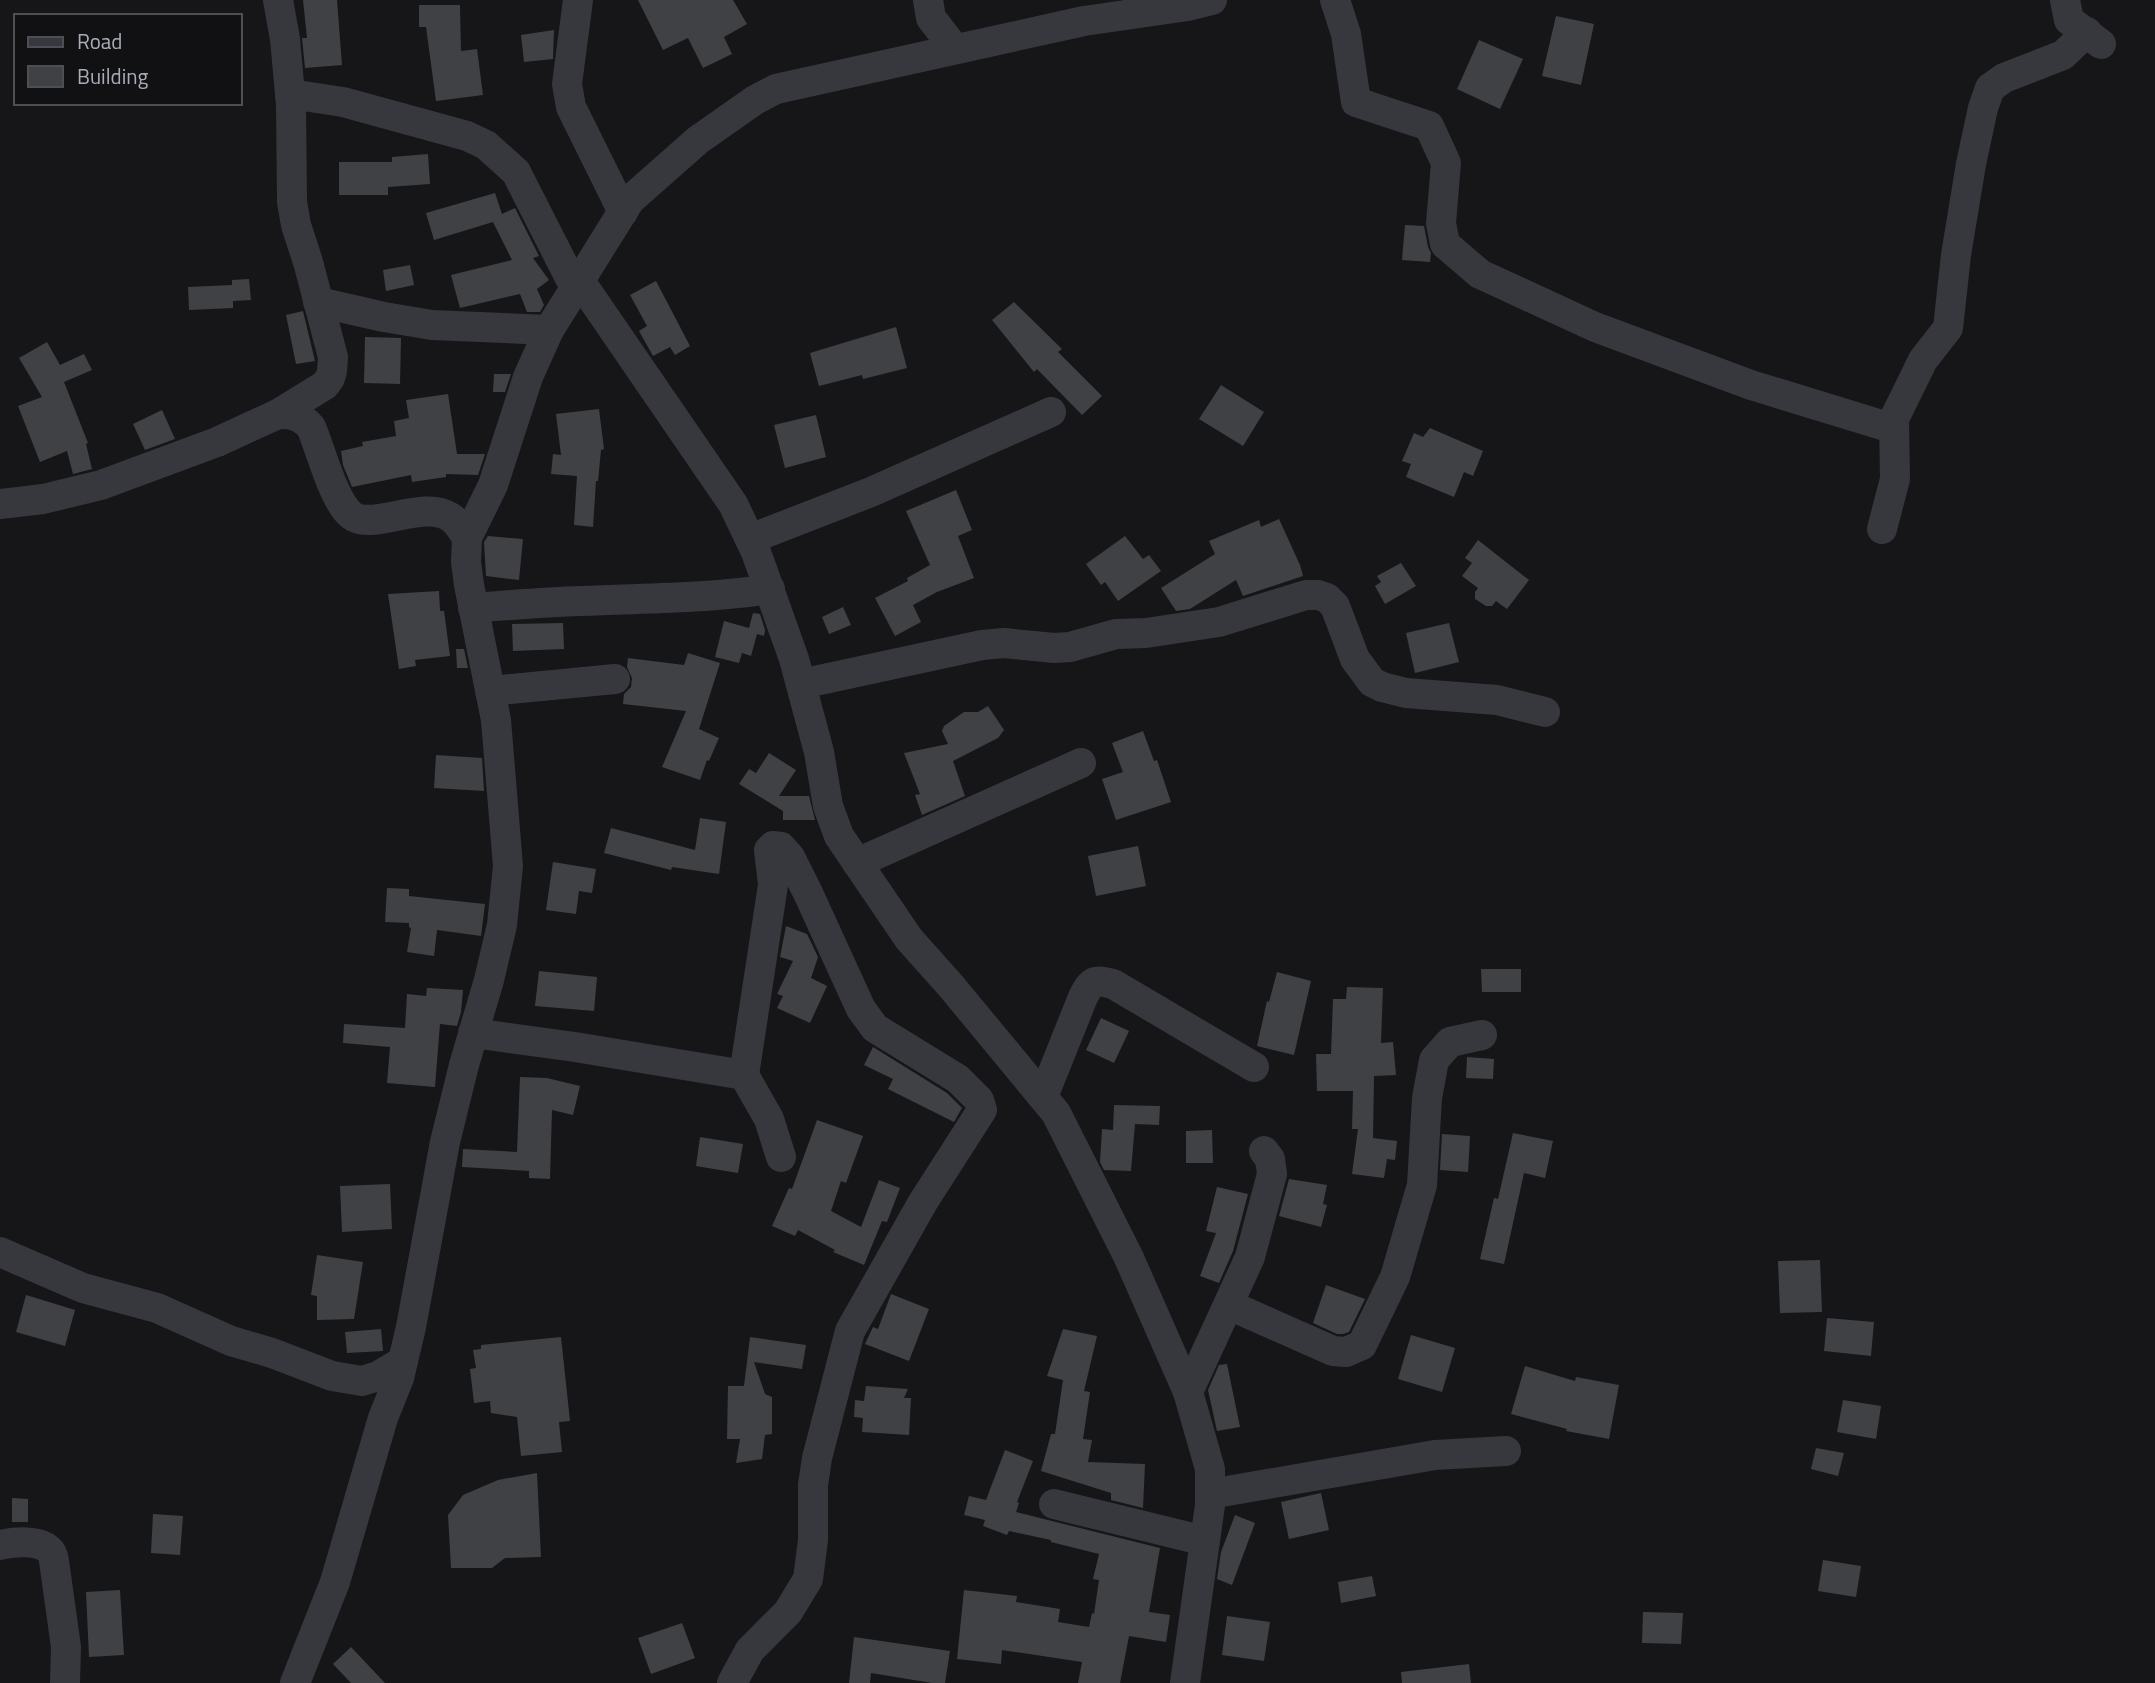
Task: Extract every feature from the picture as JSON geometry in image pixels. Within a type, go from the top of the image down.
[{"type":"street","points":[[0,504],[43,499],[101,485],[217,442],[278,414],[325,385],[330,378],[333,357],[292,202],[290,94],[278,0]]},
{"type":"street","points":[[578,0],[567,84],[571,107],[623,212]]},
{"type":"street","points":[[295,1683],[335,1582],[383,1418],[399,1378],[445,1142],[502,925],[508,866],[496,720],[473,608],[466,562],[467,538],[493,485],[528,377],[549,330],[630,201],[698,140],[755,100],[776,89],[1084,21],[1212,0]]},
{"type":"street","points":[[1335,0],[1346,34],[1356,102],[1429,126],[1446,163],[1441,223],[1445,244],[1480,274],[1594,327],[1751,385],[1885,426],[1894,419],[1923,360],[1948,328],[1956,255],[1971,164],[1990,88],[2004,78],[2063,55],[2094,38],[2069,20],[2065,0]]},
{"type":"street","points":[[900,62],[929,9],[955,49]]},
{"type":"street","points":[[290,94],[343,102],[467,136],[485,145],[516,172],[578,285],[733,504],[770,589],[801,684],[833,821],[839,836],[909,939],[1056,1112],[1129,1258],[1188,1392],[1210,1469],[1210,1494],[1185,1683]]},
{"type":"street","points":[[318,302],[432,325],[549,330]]},
{"type":"street","points":[[750,538],[871,492],[1051,412]]},
{"type":"street","points":[[278,414],[295,414],[312,426],[338,497],[353,517],[363,520],[417,512],[439,512],[457,522],[467,538]]},
{"type":"street","points":[[1882,529],[1895,480],[1894,419]]},
{"type":"street","points":[[473,608],[709,597],[770,589]]},
{"type":"street","points":[[801,684],[982,645],[1004,643],[1070,647],[1116,634],[1146,633],[1219,622],[1306,595],[1327,598],[1335,606],[1355,659],[1372,682],[1382,687],[1406,693],[1497,700],[1545,712]]},
{"type":"street","points":[[490,691],[615,679]]},
{"type":"street","points":[[857,863],[1081,764]]},
{"type":"street","points":[[732,1683],[750,1650],[788,1612],[808,1579],[817,1458],[850,1331],[923,1202],[982,1110],[979,1100],[958,1079],[875,1028],[861,1009],[790,857],[781,847],[773,846],[769,850],[773,885],[744,1075],[769,1119],[781,1157]]},
{"type":"street","points":[[1043,1097],[1083,997],[1090,984],[1099,981],[1113,984],[1254,1067]]},
{"type":"street","points":[[473,1033],[744,1075]]},
{"type":"street","points":[[1229,1305],[1334,1351],[1346,1352],[1362,1345],[1395,1277],[1422,1185],[1427,1098],[1434,1059],[1450,1042],[1482,1035]]},
{"type":"street","points":[[1188,1392],[1250,1257],[1272,1174],[1270,1159],[1264,1151]]},
{"type":"street","points":[[0,1252],[83,1288],[157,1308],[231,1341],[272,1353],[331,1376],[362,1381],[378,1376],[403,1361]]},
{"type":"street","points":[[1210,1494],[1436,1455],[1506,1451]]},
{"type":"street","points":[[1054,1504],[1205,1541]]},
{"type":"street","points":[[0,1545],[9,1542],[33,1543],[51,1551],[66,1647],[65,1683]]},
{"type":"building","points":[[303,0],[337,0],[342,65],[305,68],[302,38],[307,38]]},
{"type":"building","points":[[638,0],[733,0],[747,24],[724,37],[732,54],[703,68],[688,38],[663,50]]},
{"type":"building","points":[[419,5],[460,5],[461,51],[477,49],[483,95],[436,101],[426,27],[419,27]]},
{"type":"building","points":[[1556,16],[1594,24],[1581,85],[1542,76]]},
{"type":"building","points":[[554,30],[553,59],[524,62],[521,35]]},
{"type":"building","points":[[1479,40],[1523,59],[1500,109],[1457,89]]},
{"type":"building","points":[[428,154],[430,184],[388,187],[388,195],[339,195],[339,162],[392,162],[392,157]]},
{"type":"building","points":[[495,193],[502,214],[515,208],[539,256],[533,258],[549,280],[537,289],[544,305],[540,312],[527,312],[520,294],[460,308],[451,275],[512,260],[493,222],[434,240],[426,213]]},
{"type":"building","points":[[1405,225],[1424,226],[1431,253],[1430,262],[1402,260]]},
{"type":"building","points":[[410,265],[414,285],[386,291],[383,270]]},
{"type":"building","points":[[249,279],[251,300],[233,301],[233,308],[189,310],[188,287],[232,285],[232,280]]},
{"type":"building","points":[[656,281],[690,346],[675,355],[670,347],[653,356],[639,331],[647,326],[630,295]]},
{"type":"building","points":[[1014,302],[1062,349],[1058,352],[1102,396],[1082,415],[1037,369],[1034,372],[992,320]]},
{"type":"building","points":[[303,311],[315,361],[296,364],[286,315]]},
{"type":"building","points":[[896,327],[907,368],[863,379],[862,375],[819,386],[810,353]]},
{"type":"building","points":[[365,337],[401,338],[400,384],[364,383]]},
{"type":"building","points":[[47,342],[60,365],[84,354],[92,370],[64,382],[88,443],[86,444],[92,469],[73,474],[67,451],[40,462],[18,406],[42,397],[19,358]]},
{"type":"building","points":[[494,374],[511,374],[505,392],[493,392]]},
{"type":"building","points":[[1221,385],[1264,412],[1243,446],[1199,419]]},
{"type":"building","points":[[448,394],[457,454],[485,454],[478,475],[446,474],[446,477],[412,482],[411,475],[352,487],[343,465],[341,451],[363,446],[362,442],[396,436],[394,421],[409,418],[406,400]]},
{"type":"building","points":[[599,409],[604,449],[601,450],[596,481],[593,527],[574,525],[577,476],[551,474],[553,454],[561,455],[556,414]]},
{"type":"building","points":[[162,410],[175,439],[145,450],[133,424]]},
{"type":"building","points":[[816,415],[826,457],[785,468],[774,425]]},
{"type":"building","points":[[1430,428],[1483,451],[1473,476],[1464,472],[1454,497],[1406,477],[1411,464],[1402,461],[1414,433],[1423,437]]},
{"type":"building","points":[[956,490],[972,530],[958,536],[974,578],[937,592],[913,605],[921,622],[895,636],[875,598],[908,581],[907,578],[930,565],[906,511]]},
{"type":"building","points":[[1279,519],[1303,576],[1243,596],[1236,580],[1190,609],[1176,611],[1161,588],[1215,554],[1209,541],[1259,520],[1261,527]]},
{"type":"building","points":[[488,536],[523,539],[519,580],[486,576],[484,542]]},
{"type":"building","points":[[1125,536],[1143,559],[1149,555],[1161,571],[1118,601],[1105,582],[1101,585],[1086,564]]},
{"type":"building","points":[[1478,540],[1529,580],[1507,609],[1496,601],[1492,606],[1486,606],[1475,599],[1478,588],[1462,576],[1472,563],[1465,558]]},
{"type":"building","points":[[1401,563],[1416,586],[1385,604],[1375,586],[1381,582],[1377,576]]},
{"type":"building","points":[[439,591],[440,611],[444,611],[450,656],[415,660],[416,666],[399,669],[388,594]]},
{"type":"building","points":[[843,607],[851,625],[829,634],[822,617]]},
{"type":"building","points":[[753,613],[760,614],[765,630],[764,636],[757,634],[751,656],[742,653],[739,663],[715,657],[724,621],[749,628]]},
{"type":"building","points":[[563,623],[564,649],[513,651],[512,624]]},
{"type":"building","points":[[1449,623],[1459,662],[1415,673],[1406,633]]},
{"type":"building","points":[[456,649],[464,649],[468,668],[457,668]]},
{"type":"building","points":[[688,653],[720,663],[699,729],[719,738],[700,780],[662,767],[686,711],[623,704],[624,694],[631,687],[632,678],[627,667],[628,658],[684,665]]},
{"type":"building","points":[[988,706],[1004,730],[998,738],[953,761],[965,796],[922,815],[915,795],[920,794],[904,753],[948,744],[942,731],[944,726],[964,712],[978,712]]},
{"type":"building","points":[[1143,731],[1154,761],[1157,760],[1171,802],[1116,820],[1102,779],[1123,772],[1112,743]]},
{"type":"building","points":[[769,753],[796,770],[779,796],[809,796],[815,820],[783,820],[783,811],[739,784],[749,769],[756,773]]},
{"type":"building","points":[[436,755],[482,758],[484,791],[434,788]]},
{"type":"building","points":[[700,818],[726,822],[719,874],[672,867],[671,870],[604,853],[611,828],[695,850]]},
{"type":"building","points":[[1138,846],[1146,886],[1096,896],[1088,856]]},
{"type":"building","points":[[553,862],[596,869],[592,893],[579,891],[576,914],[546,910]]},
{"type":"building","points":[[387,888],[409,889],[409,896],[485,904],[481,936],[437,930],[434,956],[407,952],[411,928],[409,923],[385,922]]},
{"type":"building","points":[[786,926],[807,934],[818,957],[811,978],[827,986],[810,1023],[777,1008],[783,996],[777,994],[793,961],[780,957]]},
{"type":"building","points":[[1481,969],[1521,969],[1521,992],[1482,992]]},
{"type":"building","points":[[539,971],[597,977],[594,1011],[535,1006]]},
{"type":"building","points":[[1277,972],[1311,981],[1294,1055],[1257,1046]]},
{"type":"building","points":[[1347,987],[1383,988],[1381,1043],[1393,1042],[1396,1075],[1374,1076],[1373,1138],[1397,1141],[1395,1160],[1387,1159],[1384,1178],[1352,1174],[1358,1129],[1352,1129],[1353,1091],[1317,1091],[1316,1054],[1331,1054],[1333,999],[1346,999]]},
{"type":"building","points":[[427,988],[463,990],[457,1026],[440,1024],[435,1087],[387,1083],[390,1047],[343,1043],[344,1024],[405,1028],[407,994],[426,996]]},
{"type":"building","points":[[1101,1018],[1129,1031],[1114,1063],[1086,1050]]},
{"type":"building","points":[[873,1047],[947,1093],[962,1108],[954,1122],[888,1089],[893,1079],[864,1065]]},
{"type":"building","points":[[1467,1057],[1494,1059],[1493,1079],[1466,1078]]},
{"type":"building","points":[[520,1077],[547,1078],[580,1086],[573,1115],[552,1110],[550,1179],[529,1178],[529,1171],[462,1167],[463,1149],[517,1152]]},
{"type":"building","points":[[1114,1105],[1160,1106],[1159,1125],[1135,1124],[1131,1171],[1104,1170],[1100,1162],[1102,1129],[1113,1130]]},
{"type":"building","points":[[817,1120],[863,1136],[846,1183],[841,1181],[831,1211],[861,1227],[879,1180],[900,1188],[887,1222],[882,1221],[864,1265],[833,1252],[835,1250],[798,1230],[795,1236],[772,1226],[789,1188],[792,1189]]},
{"type":"building","points":[[1212,1130],[1213,1163],[1186,1163],[1186,1131]]},
{"type":"building","points":[[1513,1133],[1553,1141],[1545,1178],[1524,1173],[1504,1264],[1480,1259],[1494,1198],[1498,1199]]},
{"type":"building","points":[[1442,1134],[1470,1136],[1468,1172],[1440,1170]]},
{"type":"building","points":[[700,1137],[743,1144],[738,1173],[696,1166]]},
{"type":"building","points":[[1289,1179],[1327,1185],[1323,1204],[1327,1205],[1321,1227],[1279,1216]]},
{"type":"building","points":[[390,1184],[392,1229],[342,1232],[340,1186]]},
{"type":"building","points":[[1217,1187],[1248,1194],[1233,1251],[1219,1283],[1200,1276],[1216,1233],[1206,1231]]},
{"type":"building","points":[[317,1255],[363,1262],[354,1319],[317,1320],[317,1296],[311,1295]]},
{"type":"building","points":[[1820,1260],[1822,1312],[1780,1313],[1778,1261]]},
{"type":"building","points":[[1326,1285],[1365,1299],[1349,1332],[1337,1334],[1313,1323]]},
{"type":"building","points":[[891,1294],[929,1309],[909,1361],[865,1344],[873,1327],[878,1329]]},
{"type":"building","points":[[26,1295],[75,1310],[65,1346],[16,1332]]},
{"type":"building","points":[[1827,1318],[1874,1322],[1871,1356],[1824,1351]]},
{"type":"building","points":[[381,1329],[383,1351],[347,1353],[345,1332]]},
{"type":"building","points":[[1063,1329],[1097,1336],[1084,1391],[1090,1392],[1083,1439],[1092,1440],[1088,1462],[1145,1464],[1143,1508],[1111,1500],[1111,1493],[1041,1471],[1051,1434],[1055,1434],[1063,1380],[1047,1376]]},
{"type":"building","points":[[1411,1335],[1455,1348],[1442,1392],[1398,1379]]},
{"type":"building","points":[[561,1337],[570,1421],[559,1422],[562,1452],[521,1456],[517,1417],[491,1413],[490,1401],[474,1403],[470,1369],[476,1368],[473,1350],[481,1349],[481,1345]]},
{"type":"building","points":[[750,1337],[806,1345],[802,1369],[754,1362],[765,1394],[772,1397],[772,1434],[765,1435],[762,1459],[736,1463],[740,1439],[727,1439],[728,1386],[744,1386]]},
{"type":"building","points":[[1227,1364],[1240,1427],[1217,1431],[1208,1390],[1219,1365]]},
{"type":"building","points":[[1525,1366],[1575,1381],[1576,1377],[1619,1385],[1609,1439],[1566,1431],[1567,1429],[1511,1414]]},
{"type":"building","points":[[866,1386],[908,1389],[904,1398],[911,1398],[909,1435],[862,1432],[863,1418],[854,1417],[855,1400],[864,1401]]},
{"type":"building","points":[[1843,1400],[1881,1406],[1876,1439],[1837,1432]]},
{"type":"building","points":[[1816,1448],[1844,1453],[1838,1476],[1811,1469]]},
{"type":"building","points":[[1005,1450],[1033,1461],[1017,1502],[1016,1512],[1160,1548],[1149,1612],[1170,1615],[1166,1642],[1129,1636],[1120,1683],[1078,1683],[1082,1662],[1002,1650],[1001,1664],[957,1659],[964,1590],[1017,1596],[1016,1602],[1060,1609],[1058,1622],[1089,1627],[1092,1613],[1094,1614],[1099,1580],[1093,1579],[1099,1554],[1009,1531],[1007,1535],[983,1526],[985,1520],[964,1515],[969,1496],[986,1500]]},
{"type":"building","points":[[537,1473],[541,1557],[505,1558],[492,1568],[451,1568],[448,1515],[463,1495],[498,1480]]},
{"type":"building","points":[[1321,1493],[1329,1530],[1289,1539],[1281,1502]]},
{"type":"building","points":[[12,1498],[28,1499],[28,1522],[12,1522]]},
{"type":"building","points":[[153,1514],[183,1516],[180,1555],[151,1553]]},
{"type":"building","points":[[1235,1515],[1255,1523],[1232,1585],[1217,1579],[1221,1552]]},
{"type":"building","points":[[1823,1560],[1861,1566],[1856,1597],[1818,1591]]},
{"type":"building","points":[[1372,1576],[1376,1596],[1341,1603],[1338,1582]]},
{"type":"building","points":[[120,1590],[124,1655],[89,1657],[86,1592]]},
{"type":"building","points":[[1643,1612],[1683,1613],[1681,1644],[1642,1643]]},
{"type":"building","points":[[1227,1616],[1270,1622],[1264,1661],[1222,1655]]},
{"type":"building","points":[[682,1623],[695,1658],[651,1674],[638,1638]]},
{"type":"building","points":[[854,1637],[950,1651],[945,1683],[871,1673],[870,1683],[849,1683]]},
{"type":"building","points":[[351,1647],[385,1683],[351,1683],[333,1664]]},
{"type":"building","points":[[1469,1664],[1471,1683],[1402,1683],[1401,1672]]}]
